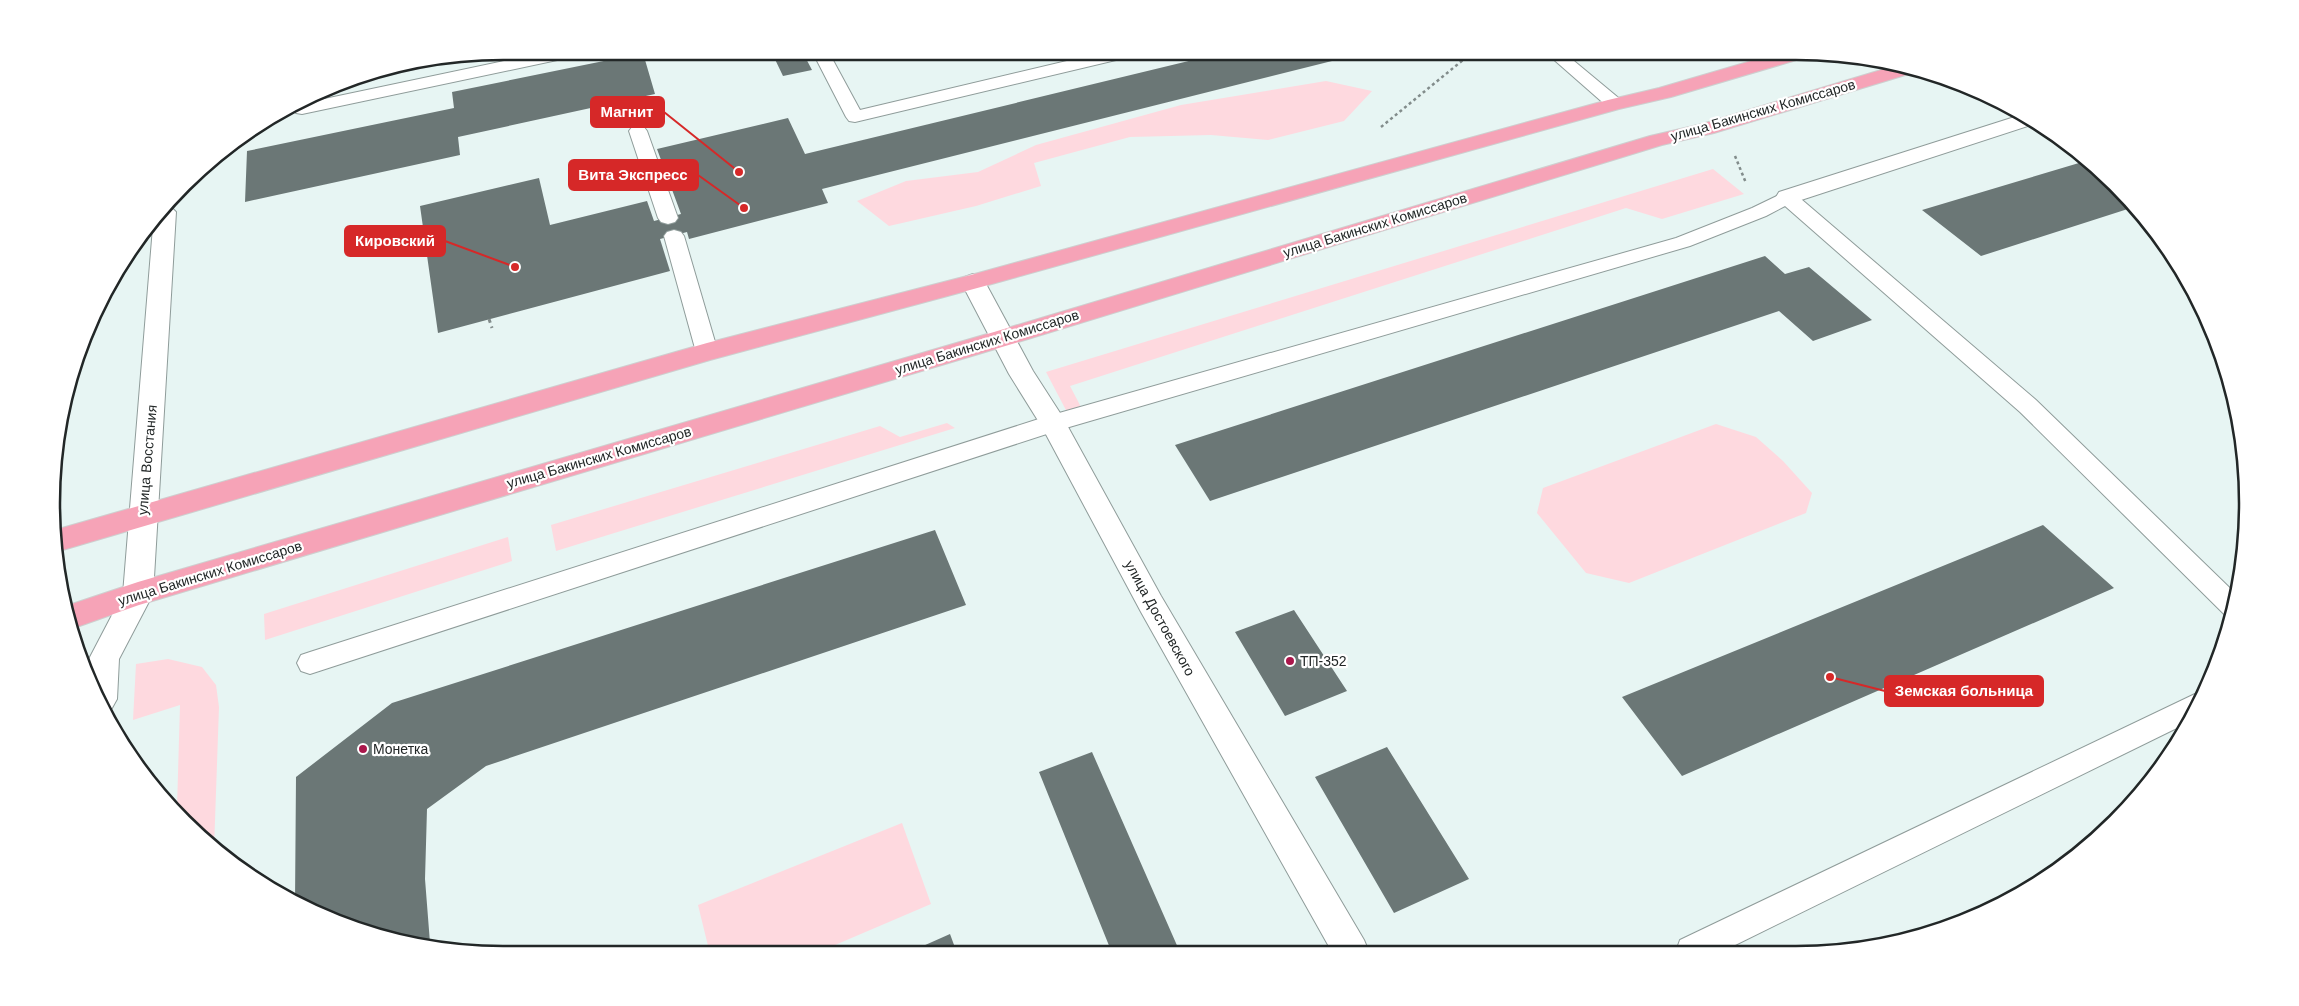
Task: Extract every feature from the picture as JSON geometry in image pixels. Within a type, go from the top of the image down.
[{"type":"main road","points":[[62,539],[707,352],[973,282],[1615,104],[1664,93],[1776,60]]},
{"type":"main road","name":"улица Бакинских Комиссаров","points":[[74,615],[138,594],[1003,338],[1657,140],[1707,129],[1896,72]]},
{"type":"street","points":[[1787,197],[2021,121]]},
{"type":"street","name":"улица Восстания","points":[[102,690],[104,659],[138,594],[165,218]]},
{"type":"street","name":"улица Достоевского","points":[[973,282],[1022,374],[1053,423],[1150,604],[1348,946]]},
{"type":"lane","points":[[302,109],[533,60]]},
{"type":"lane","points":[[825,60],[856,117],[1094,60]]},
{"type":"lane","points":[[1563,60],[1615,104]]},
{"type":"lane","points":[[638,131],[671,227],[707,352]]},
{"type":"lane","points":[[310,663],[1053,423],[1683,242],[1759,212],[1787,197],[2028,406],[2227,602]]},
{"type":"lane","points":[[1700,946],[2187,710]]},
{"type":"path","points":[[1382,127],[1463,60]]},
{"type":"path","points":[[490,319],[492,328]]},
{"type":"shaded area","points":[[1326,81],[1372,91],[1344,121],[1268,140],[1211,135],[1130,137],[1034,163],[1041,186],[976,206],[889,226],[857,201],[906,181],[978,172],[1036,145],[1181,105]]},
{"type":"shaded area","points":[[1713,169],[1744,194],[1662,219],[1626,208],[1070,386],[1082,409],[1068,414],[1046,372]]},
{"type":"shaded area","points":[[947,423],[955,428],[556,551],[551,525],[880,426],[900,437]]},
{"type":"shaded area","points":[[1716,424],[1756,437],[1783,461],[1812,493],[1806,513],[1629,583],[1586,573],[1537,513],[1543,488]]},
{"type":"shaded area","points":[[508,537],[512,561],[265,640],[264,614]]},
{"type":"shaded area","points":[[168,659],[202,667],[216,685],[219,707],[214,839],[177,803],[180,705],[133,720],[136,664]]},
{"type":"shaded area","points":[[902,823],[931,904],[833,946],[708,946],[698,905]]},
{"type":"building","points":[[609,60],[645,60],[655,94],[458,137],[460,155],[245,202],[247,151],[454,108],[452,92]]},
{"type":"building","points":[[775,60],[807,60],[812,70],[783,76]]},
{"type":"building","points":[[1193,60],[1336,60],[822,189],[828,203],[689,239],[687,232],[660,239],[670,271],[438,333],[420,206],[539,178],[550,225],[647,201],[654,221],[681,214],[657,149],[788,118],[805,154]]},
{"type":"building","points":[[2079,163],[2127,209],[1981,256],[1922,210]]},
{"type":"building","points":[[1765,256],[1785,274],[1809,267],[1872,320],[1813,341],[1779,311],[1210,501],[1175,445]]},
{"type":"building","points":[[2043,525],[2114,588],[1682,776],[1622,697]]},
{"type":"building","points":[[935,530],[966,605],[486,766],[427,809],[425,879],[430,939],[388,931],[361,922],[333,912],[295,894],[296,777],[392,703]]},
{"type":"building","name":"ТП-352","points":[[1294,610],[1347,691],[1285,716],[1235,632]]},
{"type":"building","points":[[1387,747],[1469,879],[1394,913],[1315,777]]},
{"type":"building","points":[[1092,752],[1177,946],[1109,946],[1039,772]]},
{"type":"building","points":[[950,934],[954,946],[923,946]]},
{"type":"place","name":"Магнит","points":[[739,172]]},
{"type":"place","name":"Вита Экспресс","points":[[744,208]]},
{"type":"place","name":"Кировский","points":[[515,267]]},
{"type":"place","name":"ТП-352","points":[[1290,661]]},
{"type":"place","name":"Земская больница","points":[[1830,677]]},
{"type":"place","name":"Монетка","points":[[363,749]]}]
